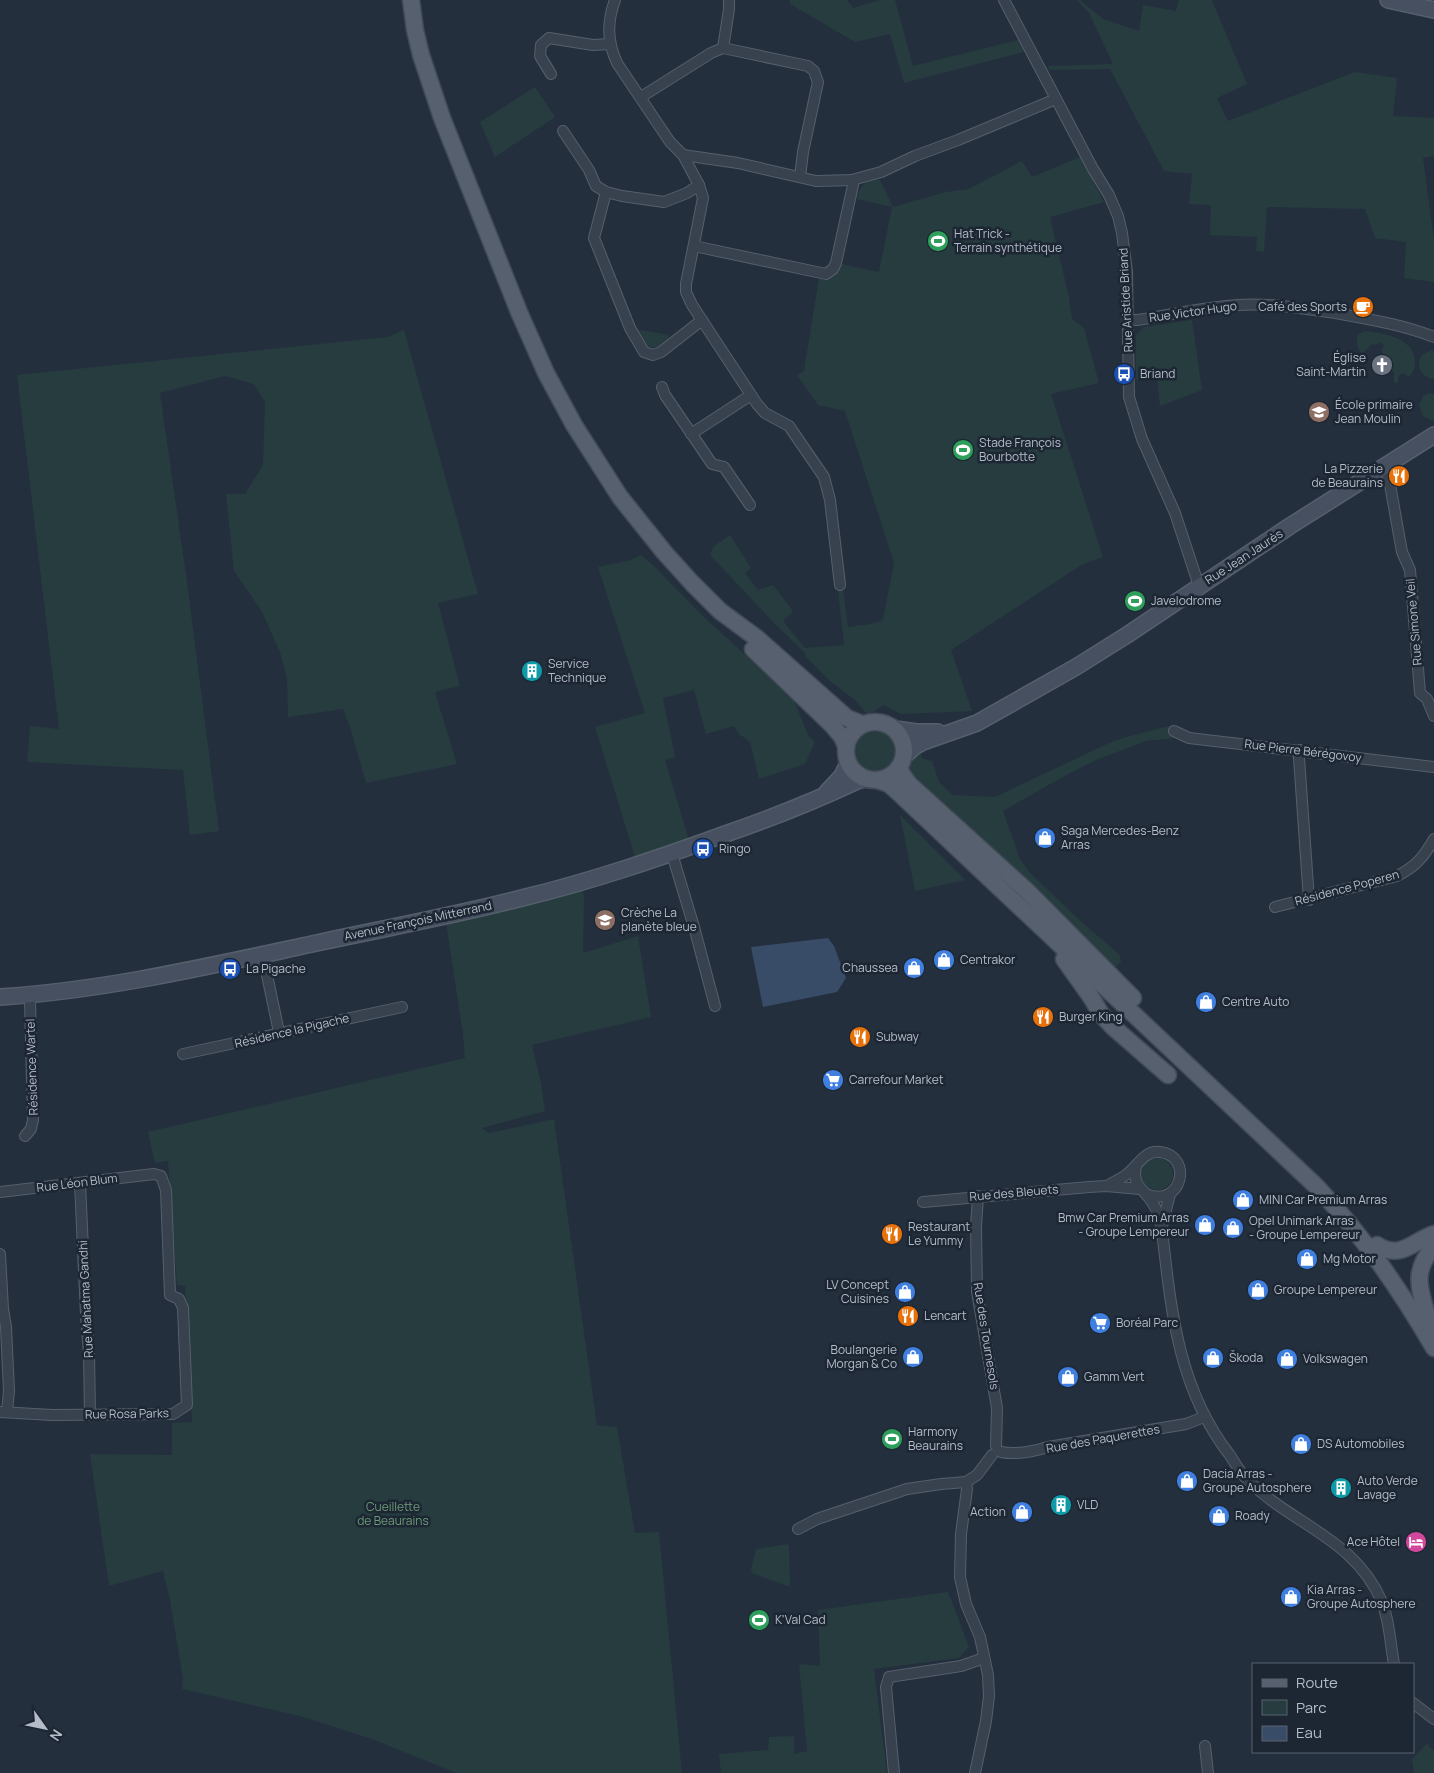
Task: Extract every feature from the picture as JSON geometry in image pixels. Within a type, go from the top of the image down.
[{"type":"main road","points":[[411,0],[415,30],[427,77],[519,312],[546,373],[574,426],[620,497],[664,552],[741,636],[842,737],[846,746],[848,763],[842,776],[824,795]]},
{"type":"main road","points":[[1388,0],[1434,10]]},
{"type":"main road","name":"Rue Jean Jaurès","points":[[901,762],[914,747],[977,723],[1030,694],[1127,635],[1199,586],[1434,435]]},
{"type":"main road","points":[[720,611],[758,639],[847,718],[862,724],[879,722],[895,729],[947,733]]},
{"type":"main road","points":[[846,746],[851,733],[862,724]]},
{"type":"main road","points":[[895,729],[903,745],[902,774],[909,784],[1027,891],[1191,1056],[1315,1174],[1377,1245],[1432,1329]]},
{"type":"main road","points":[[872,779],[889,776],[901,762]]},
{"type":"main road","points":[[848,763],[857,774],[889,784],[1316,1186],[1347,1219],[1393,1280],[1434,1348]]},
{"type":"main road","name":"Avenue François Mitterrand","points":[[0,997],[28,995],[118,982],[263,956],[523,898],[672,854],[778,816],[824,795],[872,779]]},
{"type":"main road","points":[[1019,906],[1037,931],[1066,960],[1101,1014],[1113,1027],[1168,1075]]},
{"type":"main road","points":[[1377,1245],[1386,1251],[1400,1251],[1434,1234]]},
{"type":"main road","points":[[1432,1329],[1419,1276],[1422,1262],[1434,1246]]},
{"type":"street","points":[[615,0],[609,20],[610,44],[617,62],[675,149],[683,154],[738,163],[816,181],[852,180],[881,172],[932,149],[1056,100]]},
{"type":"street","points":[[723,48],[729,0]]},
{"type":"street","name":"Rue Aristide Briand","points":[[1004,0],[1056,100],[1110,195],[1118,216],[1127,272],[1129,397],[1142,438],[1175,513],[1199,586]]},
{"type":"street","points":[[551,74],[540,56],[541,45],[549,38],[593,46],[610,44]]},
{"type":"street","points":[[641,97],[711,53],[723,48],[808,66],[814,71],[818,82],[803,152],[800,177]]},
{"type":"street","points":[[563,131],[589,170],[596,186],[606,192],[664,202],[687,193],[699,185]]},
{"type":"street","points":[[683,154],[699,185],[703,198],[687,276],[686,292],[692,305],[757,404],[765,413],[789,426],[824,476],[830,500],[840,585]]},
{"type":"street","points":[[694,246],[826,274],[833,269],[836,263],[853,185],[852,180]]},
{"type":"street","points":[[606,192],[594,238],[630,328],[644,352],[652,355],[661,352],[702,320]]},
{"type":"street","name":"Rue Victor Hugo","points":[[1129,320],[1240,305],[1301,307],[1400,325],[1434,337]]},
{"type":"street","points":[[662,387],[665,395],[712,464],[724,468],[750,505]]},
{"type":"street","points":[[691,434],[751,394]]},
{"type":"street","name":"Rue Simone Veil","points":[[1384,466],[1389,479],[1402,552],[1410,570],[1420,693],[1427,699],[1434,716]]},
{"type":"street","name":"Rue Pierre Bérégovoy","points":[[1174,731],[1189,738],[1434,766]]},
{"type":"street","points":[[1300,750],[1309,900]]},
{"type":"street","name":"Résidence Poperen","points":[[1275,907],[1309,900],[1397,876],[1422,859],[1434,839]]},
{"type":"street","points":[[672,854],[715,1006]]},
{"type":"street","points":[[263,956],[279,1032]]},
{"type":"street","name":"Résidence Wartel","points":[[25,1136],[32,1129],[33,1120],[30,1001],[28,995]]},
{"type":"street","name":"Résidence la Pigache","points":[[183,1054],[402,1007]]},
{"type":"street","points":[[1106,1186],[1122,1178],[1145,1156],[1152,1152],[1161,1152],[1171,1156],[1178,1165],[1180,1177],[1176,1188],[1170,1194],[1162,1226]]},
{"type":"street","points":[[1136,1166],[1136,1182],[1156,1209],[1162,1226],[1172,1310],[1181,1355],[1195,1398],[1204,1417],[1220,1444],[1254,1485],[1278,1505],[1338,1545],[1362,1570],[1382,1603],[1390,1629],[1394,1663]]},
{"type":"street","name":"Rue Léon Blum","points":[[0,1192],[154,1174]]},
{"type":"street","name":"Rue Rosa Parks","points":[[4,1412],[52,1416],[173,1414],[187,1405],[183,1308],[179,1298],[170,1295],[166,1190],[161,1176],[154,1174]]},
{"type":"street","name":"Rue Mahatma Gandhi","points":[[80,1183],[89,1354],[90,1415]]},
{"type":"street","name":"Rue des Bleuets","points":[[923,1202],[1106,1186],[1143,1192]]},
{"type":"street","points":[[1143,1192],[1158,1197],[1170,1194]]},
{"type":"street","name":"Rue des Tournesols","points":[[978,1196],[976,1226],[977,1292],[997,1408],[996,1451]]},
{"type":"street","points":[[0,1254],[9,1397],[4,1412]]},
{"type":"street","name":"Rue des Paquerettes","points":[[996,1451],[1009,1454],[1033,1451],[1186,1424],[1204,1417]]},
{"type":"street","points":[[798,1529],[817,1519],[908,1489],[966,1482],[977,1475],[996,1451]]},
{"type":"street","points":[[966,1482],[960,1577],[966,1604],[980,1637],[988,1675],[989,1696],[986,1721],[975,1773]]},
{"type":"street","points":[[894,1773],[886,1687],[889,1677],[961,1666],[984,1658]]},
{"type":"street","points":[[1414,1704],[1434,1719]]},
{"type":"street","points":[[1205,1746],[1208,1773]]},
{"type":"green space","points":[[790,0],[847,0],[853,8],[880,0],[895,0],[913,66],[1018,40],[1024,52],[904,83],[890,34],[855,42],[790,4]]},
{"type":"green space","points":[[1077,0],[1080,0],[1103,19],[1139,31],[1143,5],[1176,11],[1179,0],[1212,0],[1247,84],[1217,98],[1228,121],[1355,72],[1397,78],[1393,116],[1434,118],[1434,156],[1423,158],[1434,240],[1434,282],[1404,278],[1406,242],[1375,238],[1365,209],[1267,207],[1264,252],[1256,251],[1257,237],[1210,235],[1211,205],[1189,204],[1192,174],[1164,171],[1110,69],[1049,70],[1048,66],[1113,64],[1089,13]]},
{"type":"green space","points":[[535,87],[555,117],[495,157],[480,122]]},
{"type":"green space","name":"Stade François Bourbotte","points":[[1080,157],[1104,202],[1050,217],[1069,297],[1072,319],[1084,328],[1099,383],[1051,394],[1103,557],[1083,564],[951,650],[972,711],[901,714],[884,705],[868,715],[855,700],[830,681],[806,657],[805,653],[710,555],[713,547],[730,535],[751,568],[745,573],[758,590],[773,585],[793,611],[783,621],[805,648],[844,645],[838,589],[843,589],[848,627],[871,624],[883,620],[894,563],[845,411],[818,405],[797,375],[804,371],[819,278],[836,263],[879,272],[892,207],[857,199],[859,191],[864,184],[871,180],[880,180],[893,207],[946,192],[969,189],[1022,161],[1032,177]]},
{"type":"green space","points":[[1192,320],[1202,390],[1160,406],[1157,379],[1136,380],[1136,335],[1144,327]]},
{"type":"green space","points":[[635,329],[669,335],[668,343],[659,348],[645,346]]},
{"type":"green space","points":[[404,330],[478,594],[438,603],[460,686],[435,692],[457,764],[366,783],[343,709],[288,717],[287,679],[280,652],[261,610],[234,571],[226,494],[245,494],[263,465],[265,402],[254,384],[225,376],[160,393],[187,582],[219,831],[190,835],[183,770],[27,762],[30,726],[59,729],[17,375],[388,337]]},
{"type":"green space","points":[[1365,331],[1389,335],[1405,342],[1414,355],[1414,370],[1411,375],[1408,377],[1404,373],[1398,376],[1398,382],[1395,384],[1393,376],[1395,375],[1381,350],[1384,346],[1381,342],[1375,345],[1372,344],[1362,354],[1357,340],[1359,334]]},
{"type":"green space","points":[[1432,350],[1434,352],[1434,379],[1423,374],[1419,368],[1421,356]]},
{"type":"green space","points":[[1429,393],[1434,394],[1434,420],[1423,416],[1419,405],[1423,396]]},
{"type":"green space","points":[[641,555],[704,617],[794,700],[808,735],[815,742],[805,764],[759,779],[750,742],[739,734],[734,726],[706,734],[694,690],[663,698],[675,757],[665,760],[689,840],[635,857],[595,727],[645,713],[598,567],[631,560]]},
{"type":"green space","points":[[1169,726],[1174,731],[1174,738],[1146,741],[1096,760],[1003,811],[1020,859],[1030,873],[1120,955],[1121,962],[1111,971],[915,784],[906,764],[909,757],[920,748],[922,758],[932,761],[939,782],[953,795],[995,797],[1109,743]]},
{"type":"green space","points":[[879,727],[891,733],[896,741],[896,759],[891,767],[883,772],[869,773],[857,767],[852,759],[851,745],[857,733],[865,728]]},
{"type":"green space","points":[[900,815],[965,880],[915,891]]},
{"type":"green space","name":"Cueillette de Beaurains","points":[[582,882],[584,900],[583,953],[638,936],[651,1017],[532,1045],[545,1111],[482,1128],[489,1133],[554,1119],[597,1425],[617,1427],[635,1533],[659,1532],[682,1773],[456,1773],[372,1739],[300,1716],[182,1689],[183,1679],[170,1600],[163,1571],[109,1586],[90,1454],[172,1455],[172,1423],[192,1422],[185,1286],[177,1285],[168,1161],[155,1163],[148,1132],[465,1058],[445,916]]},
{"type":"green space","points":[[1157,1158],[1169,1162],[1173,1174],[1169,1186],[1157,1190],[1145,1186],[1141,1174],[1145,1162]]},
{"type":"green space","points":[[789,1544],[790,1587],[752,1573],[751,1569],[756,1549]]},
{"type":"green space","points":[[948,1592],[969,1647],[959,1658],[874,1669],[887,1773],[721,1773],[719,1754],[768,1750],[769,1737],[794,1736],[794,1754],[807,1751],[799,1664],[820,1666],[818,1610]]},
{"type":"green space","points":[[1427,1744],[1434,1751],[1434,1773],[1414,1773],[1412,1759]]},
{"type":"water","points":[[828,938],[834,946],[846,978],[837,992],[763,1007],[751,947]]},
{"type":"place","name":"Hat Trick - Terrain synthétique","points":[[938,241]]},
{"type":"place","name":"Café des Sports","points":[[1363,307]]},
{"type":"place","name":"Église Saint-Martin","points":[[1382,365]]},
{"type":"place","name":"Briand","points":[[1124,374]]},
{"type":"place","name":"École primaire Jean Moulin","points":[[1319,412]]},
{"type":"place","name":"Stade François Bourbotte","points":[[963,450]]},
{"type":"place","name":"La Pizzerie de Beaurains","points":[[1399,476]]},
{"type":"place","name":"Javelodrome","points":[[1135,601]]},
{"type":"place","name":"Service Technique","points":[[532,671]]},
{"type":"place","name":"Saga Mercedes-Benz Arras","points":[[1045,838]]},
{"type":"place","name":"Ringo","points":[[703,849]]},
{"type":"place","name":"Crèche La planète bleue","points":[[605,920]]},
{"type":"place","name":"Centrakor","points":[[944,960]]},
{"type":"place","name":"Chaussea","points":[[914,968]]},
{"type":"place","name":"La Pigache","points":[[230,969]]},
{"type":"place","name":"Centre Auto","points":[[1206,1002]]},
{"type":"place","name":"Burger King","points":[[1043,1017]]},
{"type":"place","name":"Subway","points":[[860,1037]]},
{"type":"place","name":"Carrefour Market","points":[[833,1080]]},
{"type":"place","name":"MINI Car Premium Arras","points":[[1243,1200]]},
{"type":"place","name":"Bmw Car Premium Arras - Groupe Lempereur","points":[[1205,1225]]},
{"type":"place","name":"Opel Unimark Arras - Groupe Lempereur","points":[[1233,1228]]},
{"type":"place","name":"Restaurant Le Yummy","points":[[892,1234]]},
{"type":"place","name":"Mg Motor","points":[[1307,1259]]},
{"type":"place","name":"Groupe Lempereur","points":[[1258,1290]]},
{"type":"place","name":"LV Concept Cuisines","points":[[905,1292]]},
{"type":"place","name":"Lencart","points":[[908,1316]]},
{"type":"place","name":"Boréal Parc","points":[[1100,1323]]},
{"type":"place","name":"Boulangerie Morgan & Co","points":[[913,1357]]},
{"type":"place","name":"Škoda","points":[[1213,1358]]},
{"type":"place","name":"Volkswagen","points":[[1287,1359]]},
{"type":"place","name":"Gamm Vert","points":[[1068,1377]]},
{"type":"place","name":"Harmony Beaurains","points":[[892,1439]]},
{"type":"place","name":"DS Automobiles","points":[[1301,1444]]},
{"type":"place","name":"Dacia Arras - Groupe Autosphere","points":[[1187,1481]]},
{"type":"place","name":"Auto Verde Lavage","points":[[1341,1488]]},
{"type":"place","name":"VLD","points":[[1061,1505]]},
{"type":"place","name":"Action","points":[[1022,1512]]},
{"type":"place","name":"Roady","points":[[1219,1516]]},
{"type":"place","name":"Ace Hôtel","points":[[1416,1542]]},
{"type":"place","name":"Kia Arras - Groupe Autosphere","points":[[1291,1597]]},
{"type":"place","name":"K'Val Cad","points":[[759,1620]]}]
